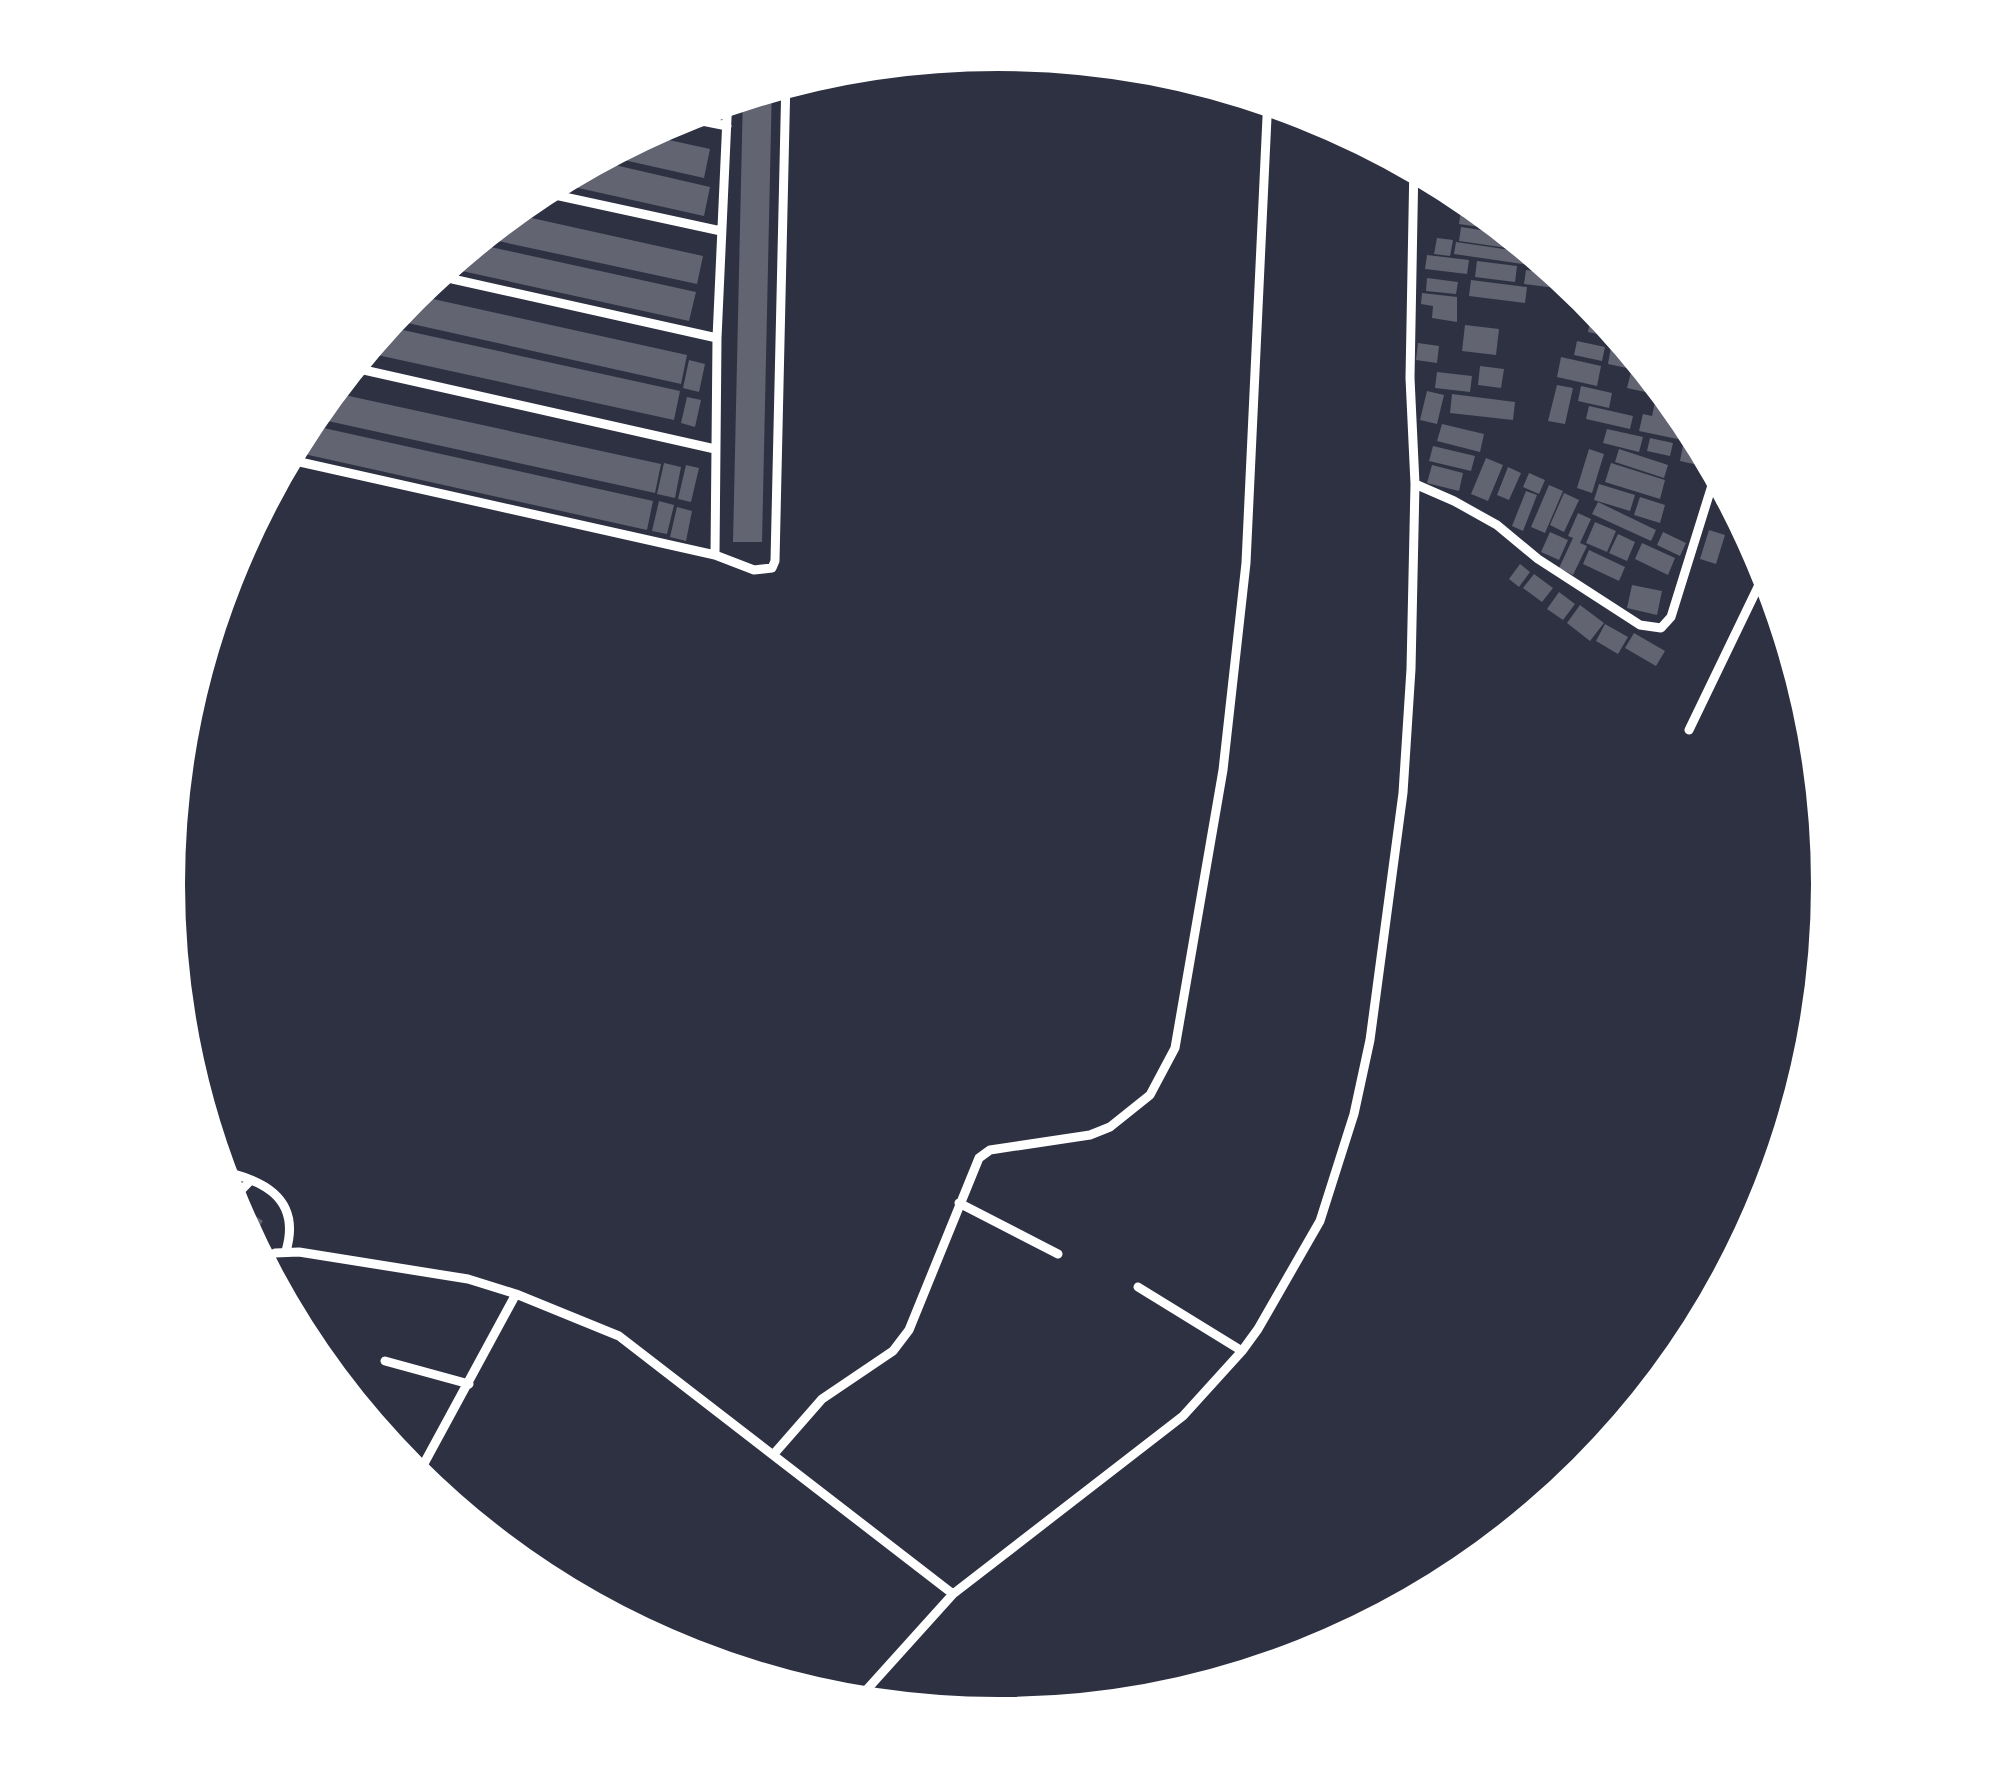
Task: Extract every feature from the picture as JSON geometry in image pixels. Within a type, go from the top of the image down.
[{"type":"street","points":[[297,461],[714,555],[760,571],[772,568],[776,561],[786,93]]},
{"type":"street","points":[[773,1455],[822,1399],[900,1345],[975,1164],[985,1152],[1090,1135],[1110,1126],[1150,1095],[1175,1048],[1224,770],[1246,564],[1267,110]]},
{"type":"street","points":[[714,555],[717,338],[728,111]]},
{"type":"street","points":[[702,120],[728,126]]},
{"type":"street","points":[[865,1692],[953,1594],[1168,1429],[1242,1352],[1304,1254],[1320,1221],[1354,1114],[1370,1040],[1403,794],[1411,669],[1415,484],[1410,378],[1414,179]]},
{"type":"street","points":[[556,195],[722,230]]},
{"type":"street","points":[[448,278],[717,338]]},
{"type":"street","points":[[361,369],[715,450]]},
{"type":"street","points":[[1415,484],[1497,525],[1538,559],[1640,625],[1653,628],[1661,628],[1671,617],[1712,484]]},
{"type":"street","points":[[1689,730],[1760,583]]},
{"type":"street","points":[[233,1175],[251,1180],[286,1204],[290,1221],[286,1251]]},
{"type":"street","points":[[239,1192],[251,1180]]},
{"type":"street","points":[[959,1203],[1058,1254]]},
{"type":"street","points":[[269,1256],[286,1251],[468,1279],[619,1336],[953,1594]]},
{"type":"street","points":[[1138,1287],[1242,1352]]},
{"type":"street","points":[[423,1467],[516,1294]]},
{"type":"street","points":[[385,1362],[469,1384]]},
{"type":"building","points":[[772,97],[762,542],[733,542],[743,106]]},
{"type":"building","points":[[660,138],[710,149],[704,178],[618,159]]},
{"type":"building","points":[[609,164],[710,187],[704,216],[570,186]]},
{"type":"building","points":[[1461,209],[1489,228],[1459,224]]},
{"type":"building","points":[[524,216],[703,256],[697,284],[492,240]]},
{"type":"building","points":[[1461,227],[1494,232],[1515,249],[1459,241]]},
{"type":"building","points":[[1437,238],[1453,240],[1450,256],[1434,254]]},
{"type":"building","points":[[1456,242],[1518,251],[1536,266],[1454,254]]},
{"type":"building","points":[[485,246],[696,292],[689,321],[456,270]]},
{"type":"building","points":[[1427,255],[1469,260],[1467,274],[1425,269]]},
{"type":"building","points":[[1477,261],[1517,266],[1515,282],[1475,277]]},
{"type":"building","points":[[1526,270],[1542,272],[1556,285],[1556,288],[1524,284]]},
{"type":"building","points":[[1427,278],[1458,282],[1456,294],[1426,291]]},
{"type":"building","points":[[1471,280],[1527,287],[1525,303],[1469,296]]},
{"type":"building","points":[[1422,293],[1457,297],[1457,322],[1432,318],[1433,306],[1421,304]]},
{"type":"building","points":[[427,298],[687,355],[681,384],[403,322]]},
{"type":"building","points":[[1591,319],[1606,336],[1588,332]]},
{"type":"building","points":[[1465,325],[1499,329],[1496,355],[1462,351]]},
{"type":"building","points":[[397,329],[680,391],[674,420],[374,354]]},
{"type":"building","points":[[1577,341],[1605,347],[1602,361],[1574,355]]},
{"type":"building","points":[[1418,343],[1439,346],[1437,363],[1416,360]]},
{"type":"building","points":[[1611,347],[1618,348],[1635,370],[1608,364]]},
{"type":"building","points":[[1561,357],[1601,366],[1597,386],[1557,377]]},
{"type":"building","points":[[689,360],[705,364],[699,392],[683,388]]},
{"type":"building","points":[[1480,366],[1504,369],[1501,388],[1478,385]]},
{"type":"building","points":[[1437,372],[1472,376],[1470,392],[1435,388]]},
{"type":"building","points":[[1631,372],[1639,374],[1654,394],[1627,388]]},
{"type":"building","points":[[1557,385],[1573,388],[1565,424],[1548,421]]},
{"type":"building","points":[[1581,386],[1612,393],[1609,408],[1578,401]]},
{"type":"building","points":[[1427,391],[1444,395],[1437,424],[1420,420]]},
{"type":"building","points":[[341,394],[661,464],[655,493],[323,420]]},
{"type":"building","points":[[1452,394],[1515,402],[1513,420],[1450,413]]},
{"type":"building","points":[[687,397],[701,400],[695,427],[681,423]]},
{"type":"building","points":[[1655,402],[1661,403],[1686,441],[1639,431],[1643,414],[1652,416]]},
{"type":"building","points":[[1589,406],[1633,416],[1630,429],[1586,419]]},
{"type":"building","points":[[1442,424],[1484,434],[1480,452],[1437,441]]},
{"type":"building","points":[[318,427],[653,501],[647,530],[302,453]]},
{"type":"building","points":[[1607,429],[1643,437],[1639,452],[1603,443]]},
{"type":"building","points":[[1650,438],[1673,443],[1670,456],[1647,451]]},
{"type":"building","points":[[1683,445],[1690,446],[1701,466],[1680,461]]},
{"type":"building","points":[[1433,446],[1475,456],[1471,471],[1429,461]]},
{"type":"building","points":[[1589,449],[1604,454],[1592,493],[1577,488]]},
{"type":"building","points":[[1619,449],[1668,465],[1664,478],[1615,462]]},
{"type":"building","points":[[1486,458],[1503,465],[1488,501],[1471,494]]},
{"type":"building","points":[[664,463],[681,467],[675,498],[657,494]]},
{"type":"building","points":[[1611,463],[1665,480],[1660,499],[1605,482]]},
{"type":"building","points":[[686,465],[699,468],[691,502],[678,499]]},
{"type":"building","points":[[1432,465],[1463,473],[1459,491],[1427,483]]},
{"type":"building","points":[[1508,467],[1521,473],[1509,500],[1497,495]]},
{"type":"building","points":[[1529,473],[1545,480],[1539,494],[1523,487]]},
{"type":"building","points":[[1599,484],[1635,495],[1630,511],[1594,500]]},
{"type":"building","points":[[1549,485],[1563,491],[1545,533],[1531,527]]},
{"type":"building","points":[[1526,491],[1537,495],[1523,531],[1512,526]]},
{"type":"building","points":[[1564,493],[1579,500],[1564,532],[1550,525]]},
{"type":"building","points":[[1640,497],[1665,505],[1660,523],[1634,515]]},
{"type":"building","points":[[659,501],[674,505],[667,534],[652,531]]},
{"type":"building","points":[[1598,502],[1656,530],[1651,541],[1592,514]]},
{"type":"building","points":[[677,507],[692,511],[686,541],[670,537]]},
{"type":"building","points":[[1578,513],[1591,519],[1580,543],[1587,546],[1573,575],[1559,568],[1573,538],[1568,536]]},
{"type":"building","points":[[1595,522],[1616,531],[1607,552],[1586,543]]},
{"type":"building","points":[[1709,530],[1725,535],[1716,564],[1700,559]]},
{"type":"building","points":[[1550,532],[1568,540],[1559,560],[1541,552]]},
{"type":"building","points":[[1663,532],[1686,543],[1680,556],[1657,545]]},
{"type":"building","points":[[1618,534],[1635,542],[1627,561],[1609,553]]},
{"type":"building","points":[[1642,543],[1675,558],[1668,575],[1635,559]]},
{"type":"building","points":[[1589,550],[1625,567],[1619,581],[1583,564]]},
{"type":"building","points":[[1520,564],[1530,572],[1519,587],[1509,579]]},
{"type":"building","points":[[1534,574],[1553,588],[1542,602],[1523,588]]},
{"type":"building","points":[[1632,585],[1662,591],[1657,615],[1627,608]]},
{"type":"building","points":[[1559,592],[1575,604],[1563,620],[1547,609]]},
{"type":"building","points":[[1580,605],[1604,623],[1590,641],[1567,623]]},
{"type":"building","points":[[1605,624],[1628,637],[1618,654],[1596,641]]},
{"type":"building","points":[[1634,633],[1665,651],[1656,666],[1625,648]]},
{"type":"building","points":[[247,1210],[263,1221],[256,1231]]}]
